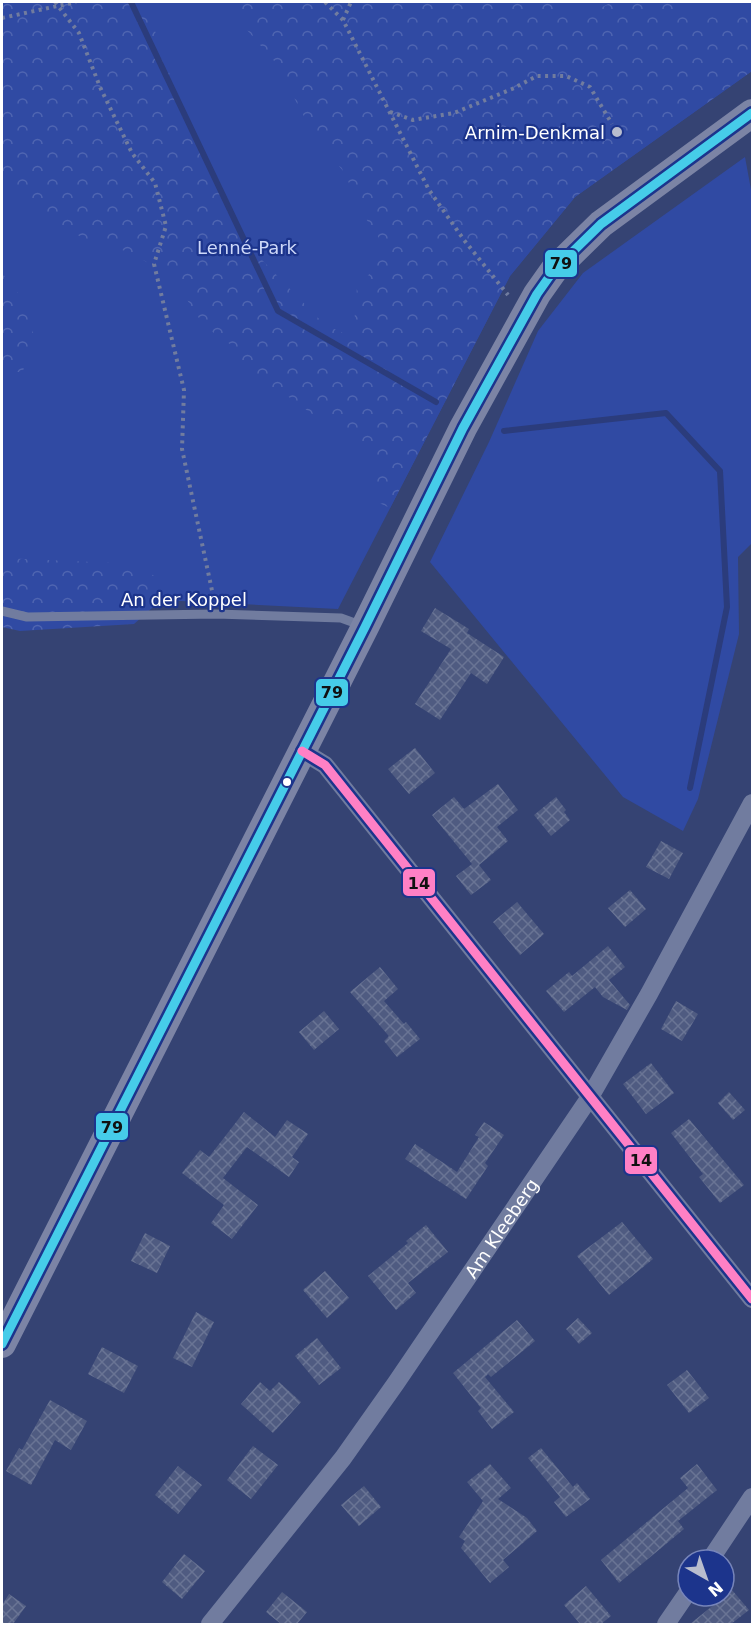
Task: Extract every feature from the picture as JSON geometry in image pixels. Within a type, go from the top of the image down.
[{"type":"main road","points":[[2,1344],[365,627],[463,428],[537,294],[554,270],[601,224],[753,113]]},
{"type":"street","points":[[302,751],[326,765],[753,1299]]},
{"type":"street","name":"Am Kleeberg","points":[[210,1624],[343,1458],[590,1096],[655,984],[753,803]]},
{"type":"street","points":[[718,1548],[753,1497]]},
{"type":"street","points":[[666,1624],[677,1608]]},
{"type":"lane","name":"An der Koppel","points":[[2,611],[27,617],[216,614],[341,618],[365,627]]},
{"type":"path","points":[[2,18],[56,3],[76,2]]},
{"type":"path","points":[[325,2],[343,20],[429,190],[507,295]]},
{"type":"path","points":[[343,20],[351,2]]},
{"type":"path","points":[[56,3],[79,33],[100,87],[132,153],[155,183],[166,226],[154,264],[184,390],[182,449],[198,516],[216,614]]},
{"type":"path","points":[[390,112],[413,120],[454,113],[537,76],[566,76],[590,87],[612,124]]},
{"type":"green space","name":"Lenné-Park","points":[[2,2],[752,2],[752,71],[575,197],[510,276],[338,609],[2,592]]},
{"type":"green space","points":[[2,2],[140,2],[149,13],[183,114],[235,217],[251,236],[262,260],[324,324],[353,338],[357,287],[376,267],[379,238],[362,213],[344,172],[315,137],[275,62],[240,22],[237,2],[547,2],[579,19],[612,2],[672,2],[726,22],[752,10],[752,71],[575,197],[510,276],[390,508],[377,502],[377,467],[374,455],[353,431],[319,419],[286,395],[246,375],[234,347],[204,326],[173,278],[130,252],[93,243],[58,225],[8,190],[2,189]]},
{"type":"green space","points":[[745,157],[752,195],[752,543],[738,557],[739,634],[698,799],[683,831],[623,797],[430,562],[489,442],[538,331],[583,273]]},
{"type":"green space","points":[[2,273],[22,298],[37,345],[22,372],[2,372]]},
{"type":"green space","points":[[2,558],[138,564],[158,579],[161,600],[134,624],[20,631],[2,627]]},
{"type":"building","points":[[435,608],[469,629],[467,633],[504,657],[487,684],[471,673],[440,720],[415,704],[451,649],[421,631]]},
{"type":"building","points":[[415,748],[435,773],[409,794],[388,769]]},
{"type":"building","points":[[498,784],[518,810],[497,827],[508,841],[479,865],[491,880],[471,895],[456,876],[472,864],[432,815],[454,797],[464,809]]},
{"type":"building","points":[[556,797],[570,820],[551,836],[534,815]]},
{"type":"building","points":[[661,841],[683,853],[669,879],[646,867]]},
{"type":"building","points":[[630,890],[646,909],[625,927],[608,908]]},
{"type":"building","points":[[517,902],[544,934],[520,955],[493,922]]},
{"type":"building","points":[[608,946],[625,967],[609,980],[630,1005],[627,1010],[603,997],[595,987],[564,1012],[546,991],[569,972],[572,976]]},
{"type":"building","points":[[380,967],[398,989],[384,1001],[420,1039],[397,1057],[384,1041],[389,1036],[350,992]]},
{"type":"building","points":[[676,1001],[698,1014],[682,1041],[661,1029]]},
{"type":"building","points":[[324,1011],[339,1029],[314,1050],[299,1032]]},
{"type":"building","points":[[651,1063],[674,1093],[646,1114],[623,1084]]},
{"type":"building","points":[[729,1092],[745,1110],[733,1120],[718,1103]]},
{"type":"building","points":[[244,1112],[275,1137],[287,1120],[308,1134],[292,1157],[299,1162],[289,1177],[247,1147],[223,1178],[258,1205],[232,1239],[211,1223],[224,1205],[182,1173],[200,1150],[209,1157]]},
{"type":"building","points":[[689,1119],[744,1185],[720,1203],[699,1177],[703,1174],[671,1133]]},
{"type":"building","points":[[484,1122],[504,1135],[485,1163],[488,1166],[466,1199],[405,1159],[415,1144],[457,1172],[479,1137],[475,1135]]},
{"type":"building","points":[[622,1222],[653,1259],[609,1295],[577,1256]]},
{"type":"building","points":[[426,1225],[448,1252],[408,1283],[416,1293],[396,1310],[368,1276]]},
{"type":"building","points":[[145,1233],[170,1246],[157,1273],[131,1261]]},
{"type":"building","points":[[325,1271],[349,1298],[327,1318],[303,1290]]},
{"type":"building","points":[[196,1312],[214,1322],[192,1367],[173,1358]]},
{"type":"building","points":[[578,1318],[592,1333],[579,1344],[566,1329]]},
{"type":"building","points":[[517,1320],[535,1341],[491,1377],[488,1374],[485,1377],[514,1412],[492,1429],[478,1411],[481,1408],[453,1373]]},
{"type":"building","points":[[317,1338],[341,1368],[319,1385],[295,1356]]},
{"type":"building","points":[[102,1347],[138,1366],[124,1393],[88,1374]]},
{"type":"building","points":[[687,1370],[709,1398],[689,1413],[667,1385]]},
{"type":"building","points":[[260,1382],[270,1391],[279,1382],[301,1402],[273,1433],[241,1404]]},
{"type":"building","points":[[50,1400],[87,1421],[71,1450],[55,1440],[31,1485],[6,1471],[19,1448],[22,1450]]},
{"type":"building","points":[[253,1446],[278,1465],[251,1499],[227,1480]]},
{"type":"building","points":[[541,1448],[573,1487],[577,1483],[590,1499],[566,1517],[554,1502],[560,1497],[528,1458]]},
{"type":"building","points":[[490,1464],[511,1488],[498,1499],[527,1518],[537,1531],[503,1560],[509,1567],[490,1583],[461,1548],[465,1541],[459,1537],[483,1501],[467,1482]]},
{"type":"building","points":[[697,1464],[717,1490],[678,1521],[684,1529],[619,1583],[601,1560],[688,1488],[680,1478]]},
{"type":"building","points":[[178,1466],[202,1485],[178,1514],[155,1495]]},
{"type":"building","points":[[364,1486],[381,1507],[359,1526],[341,1505]]},
{"type":"building","points":[[184,1554],[205,1571],[182,1599],[162,1582]]},
{"type":"building","points":[[586,1586],[611,1616],[601,1624],[580,1624],[564,1605]]},
{"type":"building","points":[[282,1592],[307,1612],[297,1624],[281,1624],[266,1612]]},
{"type":"building","points":[[9,1594],[26,1606],[13,1624],[2,1624],[2,1605]]},
{"type":"building","points":[[736,1595],[749,1610],[731,1624],[690,1624],[710,1608],[736,1608]]},
{"type":"waterway","points":[[131,2],[278,311],[436,402]]},
{"type":"waterway","points":[[504,431],[666,413],[720,471],[727,607],[690,788]]},
{"type":"transit line","name":"79","points":[[2,1344],[365,627],[463,428],[537,294],[554,270],[601,224],[752,113]]},
{"type":"transit line","name":"14","points":[[302,751],[325,765],[752,1299]]},
{"type":"place","name":"Arnim-Denkmal","points":[[617,132]]}]
